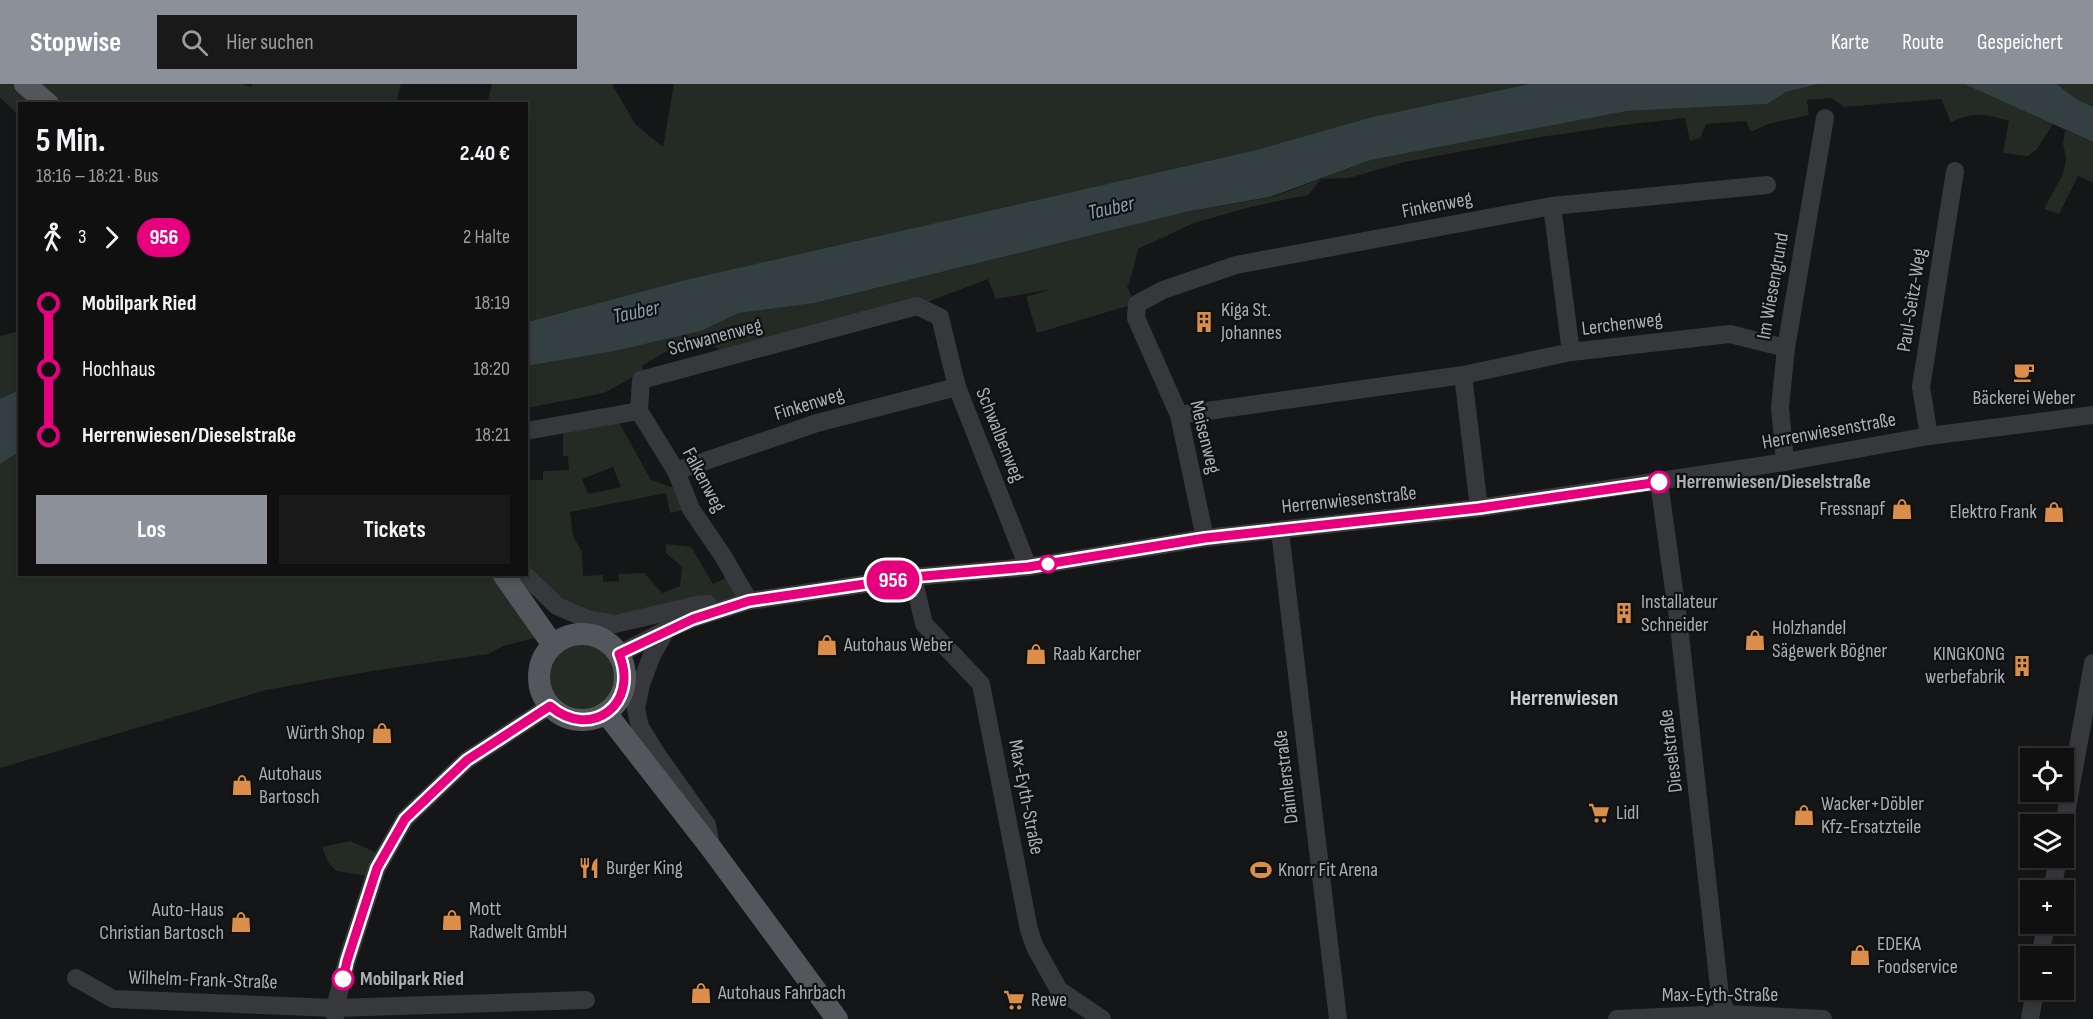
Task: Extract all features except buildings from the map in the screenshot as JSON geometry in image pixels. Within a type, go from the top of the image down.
[{"type":"main road","points":[[25,84],[46,102]]},
{"type":"main road","points":[[504,576],[553,645]]},
{"type":"main road","points":[[588,634],[601,638],[619,654],[624,666],[623,693],[606,713],[589,719],[571,719],[550,706],[539,682],[542,662],[553,645],[570,636],[588,634]]},
{"type":"main road","points":[[606,713],[711,848],[837,1019]]},
{"type":"street","name":"Im Wiesengrund","points":[[1785,462],[1780,407],[1786,348],[1825,118]]},
{"type":"street","name":"Paul-Seitz-Weg","points":[[1929,436],[1921,387],[1955,171]]},
{"type":"street","name":"Finkenweg","points":[[1136,318],[1137,304],[1163,290],[1236,265],[1552,206],[1767,185]]},
{"type":"street","points":[[1552,206],[1571,352]]},
{"type":"street","name":"Schwanenweg","points":[[639,411],[641,380],[917,306],[940,317]]},
{"type":"street","name":"Schwalbenweg","points":[[940,317],[957,387],[1028,567]]},
{"type":"street","name":"Meisenweg","points":[[1136,318],[1179,415],[1205,538]]},
{"type":"street","name":"Lerchenweg","points":[[1179,415],[1463,375],[1571,352],[1730,334],[1786,348]]},
{"type":"street","points":[[1463,375],[1479,508]]},
{"type":"street","name":"Finkenweg","points":[[676,471],[817,423],[957,387]]},
{"type":"street","points":[[528,431],[639,411]]},
{"type":"street","name":"Falkenweg","points":[[639,411],[676,471],[691,509],[723,556],[749,601]]},
{"type":"street","name":"Herrenwiesenstraße","points":[[619,654],[666,630],[749,601],[913,577],[1028,567],[1205,538],[1479,508],[1785,462],[1929,436],[2093,415]]},
{"type":"street","name":"Dieselstraße","points":[[1659,482],[1679,627],[1720,996],[1727,1014]]},
{"type":"street","name":"Daimlerstraße","points":[[1280,531],[1338,1019]]},
{"type":"street","points":[[526,576],[557,606],[587,619],[615,624],[696,605],[749,601]]},
{"type":"street","name":"Max-Eyth-Straße","points":[[913,577],[924,624],[981,684],[1029,930],[1035,947],[1059,990],[1102,1019]]},
{"type":"street","points":[[666,630],[640,684],[636,709],[640,727],[707,825],[711,848]]},
{"type":"street","points":[[2066,814],[2093,663]]},
{"type":"street","points":[[335,1013],[347,961],[377,868],[405,819],[467,760],[550,706]]},
{"type":"street","name":"Wilhelm-Frank-Straße","points":[[76,978],[112,999],[335,1013],[586,1000]]},
{"type":"street","points":[[2030,1019],[2033,1000]]},
{"type":"street","name":"Max-Eyth-Straße","points":[[1617,1019],[1727,1014],[1823,1019]]},
{"type":"shaded area","points":[[0,84],[242,84],[251,87],[253,84],[401,84],[396,102],[18,102],[18,115],[0,97]]},
{"type":"shaded area","points":[[492,84],[612,84],[635,124],[663,147],[674,84],[1529,84],[1372,117],[1256,150],[685,280],[528,322],[528,102],[488,102]]},
{"type":"shaded area","points":[[1818,84],[1964,84],[2053,124],[2037,149],[2028,156],[2003,153],[2009,121],[1974,115],[1951,122],[1941,99],[1844,107],[1832,98],[1807,100],[1809,115],[1768,124],[1751,132],[1746,121],[1706,124],[1700,138],[1690,141],[1685,118],[1541,137],[1404,162],[1349,178],[1321,179],[1308,195],[1250,207],[1194,223],[1138,249],[1129,284],[1125,285],[1127,285],[1134,304],[1037,333],[1026,297],[1052,289],[996,299],[988,279],[917,306],[733,356],[705,342],[702,336],[702,344],[667,351],[643,365],[642,372],[604,393],[528,408],[528,366],[615,351],[701,331],[739,313],[815,303],[1190,211],[1273,197],[1371,160],[1627,111],[1767,104],[1786,92]]},
{"type":"shaded area","points":[[2057,84],[2093,84],[2093,107],[2075,98]]},
{"type":"shaded area","points":[[2065,130],[2093,142],[2093,183],[2078,176],[2059,214],[2044,209],[2063,174],[2066,159],[2063,143]]},
{"type":"shaded area","points":[[18,331],[18,390],[0,399],[0,336]]},
{"type":"shaded area","points":[[615,415],[651,480],[683,491],[691,509],[670,513],[666,493],[570,512],[573,536],[582,552],[583,576],[603,575],[603,582],[619,581],[619,574],[644,573],[662,593],[680,586],[682,567],[666,553],[666,544],[691,547],[713,584],[734,574],[749,601],[587,619],[528,575],[528,473],[529,480],[543,480],[543,471],[569,470],[568,456],[563,456],[563,425]],"holes":[[[613,467],[621,487],[588,494],[582,479]]]},
{"type":"shaded area","points":[[18,453],[18,576],[504,576],[546,635],[503,646],[488,654],[266,690],[0,768],[0,464]]},
{"type":"shaded area","points":[[582,634],[606,641],[618,653],[625,677],[618,701],[606,713],[582,720],[558,713],[546,701],[539,677],[546,653],[558,641]]},
{"type":"shaded area","points":[[350,841],[384,856],[374,877],[336,871],[328,862],[322,847]]},
{"type":"water","name":"Tauber","points":[[1529,84],[1818,84],[1786,92],[1767,104],[1627,111],[1371,160],[1270,197],[1190,211],[815,303],[739,313],[701,331],[615,351],[528,366],[528,322],[685,280],[1256,150],[1372,117]]},
{"type":"water","points":[[1964,84],[2057,84],[2075,98],[2093,107],[2093,142]]},
{"type":"water","points":[[18,390],[18,453],[0,464],[0,399]]},
{"type":"bus line","name":"956","points":[[343,979],[377,868],[405,819],[467,760],[550,706],[571,719],[595,718],[606,713],[623,693],[624,666],[619,654],[693,619],[749,601],[798,593],[913,577],[1028,567],[1205,538],[1479,508],[1659,482]]},
{"type":"place","name":"Kiga St. Johannes","points":[[1204,322]]},
{"type":"place","name":"Bäckerei Weber","points":[[2024,372]]},
{"type":"place","name":"Herrenwiesen/Dieselstraße","points":[[1659,482]]},
{"type":"place","name":"Fressnapf","points":[[1902,509]]},
{"type":"place","name":"Elektro Frank","points":[[2054,512]]},
{"type":"place","name":"Installateur Schneider","points":[[1624,613]]},
{"type":"place","name":"Holzhandel Sägewerk Bögner","points":[[1755,640]]},
{"type":"place","name":"Autohaus Weber","points":[[827,645]]},
{"type":"place","name":"Raab Karcher","points":[[1036,654]]},
{"type":"place","name":"KINGKONG werbefabrik","points":[[2022,666]]},
{"type":"place","name":"Würth Shop","points":[[382,733]]},
{"type":"place","name":"Autohaus Bartosch","points":[[242,785]]},
{"type":"place","name":"Lidl","points":[[1599,813]]},
{"type":"place","name":"Wacker+Döbler Kfz-Ersatzteile","points":[[1804,815]]},
{"type":"place","name":"Burger King","points":[[589,868]]},
{"type":"place","name":"Knorr Fit Arena","points":[[1261,870]]},
{"type":"place","name":"Mott Radwelt GmbH","points":[[452,920]]},
{"type":"place","name":"Auto-Haus Christian Bartosch","points":[[241,922]]},
{"type":"place","name":"EDEKA Foodservice","points":[[1860,955]]},
{"type":"place","name":"Mobilpark Ried","points":[[343,979]]},
{"type":"place","name":"Autohaus Fahrbach","points":[[701,993]]},
{"type":"place","name":"Rewe","points":[[1014,1000]]},
{"type":"district","name":"Herrenwiesen","points":[[1564,698]]}]
